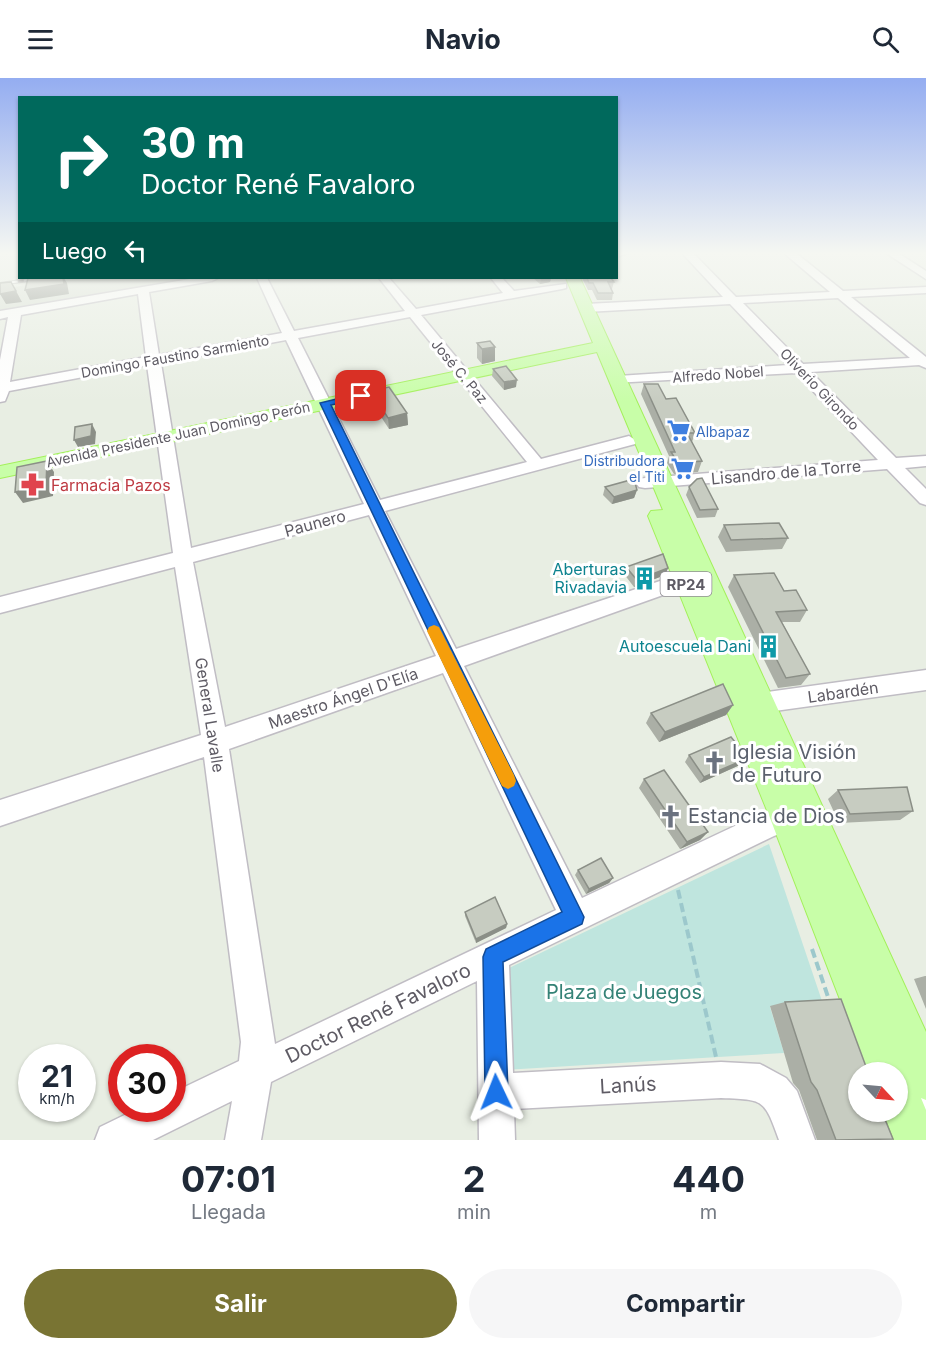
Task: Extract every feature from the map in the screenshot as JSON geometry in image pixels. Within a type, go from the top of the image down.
[{"type":"main road","name":"RP24","points":[[575,303],[596,348],[629,441],[654,482],[760,703],[796,814],[909,1099]]},
{"type":"main road","name":"RP24","points":[[582,303],[586,308],[596,348],[618,380],[654,482],[684,580],[796,814]]},
{"type":"main road","name":"Avenida Presidente Juan Domingo Perón","points":[[0,472],[596,348]]},
{"type":"street","points":[[0,315],[75,303]]},
{"type":"street","name":"General Lavalle","points":[[144,303],[183,558],[215,742],[258,1042],[243,1140]]},
{"type":"street","points":[[274,303],[575,917]]},
{"type":"street","name":"José C. Paz","points":[[404,303],[537,465]]},
{"type":"street","name":"Domingo Faustino Sarmiento","points":[[1,391],[153,360],[476,303]]},
{"type":"street","points":[[586,308],[700,303]]},
{"type":"street","name":"Oliverio Girondo","points":[[735,303],[801,368],[926,499]]},
{"type":"street","points":[[850,303],[925,362]]},
{"type":"street","points":[[1,391],[15,313]]},
{"type":"street","name":"Alfredo Nobel","points":[[618,380],[925,362]]},
{"type":"street","name":"Paunero","points":[[0,605],[629,441]]},
{"type":"street","name":"Lisandro de la Torre","points":[[654,482],[926,461]]},
{"type":"street","name":"Maestro Ángel D'Elía","points":[[0,813],[215,742],[684,580]]},
{"type":"street","name":"Labardén","points":[[760,703],[926,680]]},
{"type":"street","name":"Doctor René Favaloro","points":[[113,1140],[769,824],[796,814]]},
{"type":"street","points":[[493,957],[497,1140]]},
{"type":"street","name":"Lanús","points":[[496,1092],[721,1080],[760,1082],[773,1091],[784,1104],[797,1140]]},
{"type":"path","points":[[673,870],[721,1080]]},
{"type":"path","points":[[812,948],[831,1005]]},
{"type":"shaded area","points":[[0,303],[50,303],[0,311]]},
{"type":"green space","name":"Plaza de Juegos","points":[[769,844],[823,1004],[770,1007],[784,1053],[505,1070],[505,970]]},
{"type":"building","points":[[490,341],[495,347],[482,349],[477,343]]},
{"type":"building","points":[[506,366],[517,380],[504,382],[493,369]]},
{"type":"building","points":[[644,384],[658,384],[666,399],[676,398],[695,433],[687,433],[702,461],[678,463],[671,452],[675,452]]},
{"type":"building","points":[[389,387],[407,413],[388,418],[371,391]]},
{"type":"building","points":[[92,424],[91,436],[74,440],[75,427]]},
{"type":"building","points":[[47,461],[46,485],[15,492],[17,467]]},
{"type":"building","points":[[702,478],[718,509],[700,510],[689,487],[697,479]]},
{"type":"building","points":[[634,479],[637,490],[614,497],[605,487]]},
{"type":"building","points":[[779,523],[788,538],[731,540],[724,525]]},
{"type":"building","points":[[663,554],[668,568],[637,580],[626,567]]},
{"type":"building","points":[[774,573],[784,591],[796,590],[807,610],[776,612],[810,674],[786,678],[734,575]]},
{"type":"building","points":[[723,684],[733,705],[665,732],[651,713]]},
{"type":"building","name":"Iglesia Visión de Futuro","points":[[731,737],[748,758],[704,777],[689,755]]},
{"type":"building","points":[[664,770],[708,832],[687,842],[644,779]]},
{"type":"building","points":[[907,787],[913,811],[850,814],[838,790]]},
{"type":"building","points":[[601,858],[613,878],[589,889],[578,870]]},
{"type":"building","points":[[495,897],[507,924],[476,939],[465,912]]},
{"type":"building","points":[[841,999],[864,1062],[848,1062],[848,1122],[886,1122],[893,1139],[836,1140],[817,1090],[811,1082],[785,1002]]},
{"type":"slow traffic","points":[[434,631],[508,781]]},
{"type":"place","name":"Albapaz","points":[[678,431]]},
{"type":"place","name":"Distribudora el Titi","points":[[683,468]]},
{"type":"place","name":"Farmacia Pazos","points":[[33,485]]},
{"type":"place","name":"Aberturas Rivadavia","points":[[645,578]]},
{"type":"place","name":"Autoescuela Dani","points":[[769,646]]},
{"type":"place","name":"Iglesia Visión de Futuro","points":[[714,763]]},
{"type":"place","name":"Estancia de Dios","points":[[670,816]]},
{"type":"route","points":[[361,396],[325,403],[575,917],[493,957],[496,1092]]}]
